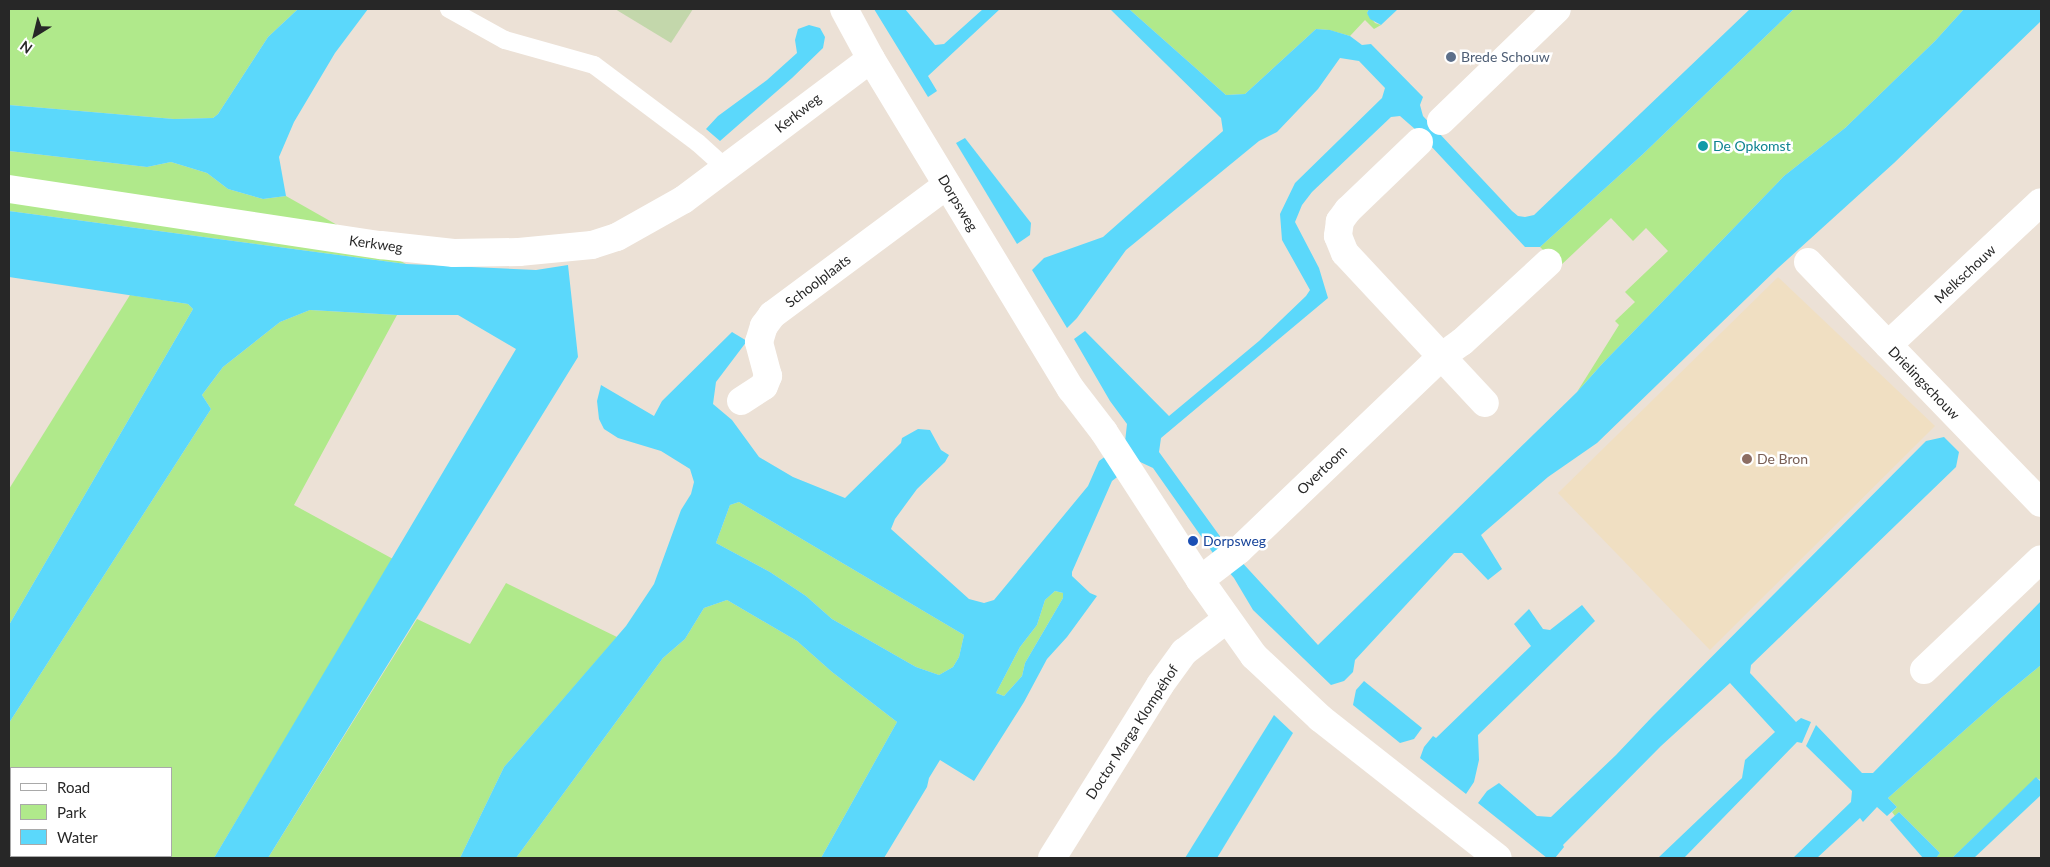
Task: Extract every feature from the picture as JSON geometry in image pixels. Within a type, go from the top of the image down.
[{"type":"street","name":"Dorpsweg","points":[[844,9],[871,59],[1072,389],[1104,432],[1134,478],[1209,574],[1227,619],[1254,656],[1313,712],[1498,858]]},
{"type":"street","points":[[1441,121],[1557,9]]},
{"type":"street","name":"Kerkweg","points":[[9,189],[381,245],[454,254],[519,252],[592,245],[616,237],[683,200],[727,169],[871,59]]},
{"type":"street","points":[[1419,142],[1348,210],[1340,221],[1338,236],[1345,254],[1484,403]]},
{"type":"street","name":"Schoolplaats","points":[[741,401],[764,386],[768,376],[759,342],[764,326],[772,315],[948,185]]},
{"type":"street","name":"Melkschouw","points":[[1888,345],[2041,202]]},
{"type":"street","name":"Drielingschouw","points":[[1808,262],[2041,503]]},
{"type":"street","name":"Overtoom","points":[[1209,574],[1239,550],[1441,357],[1462,342],[1548,263]]},
{"type":"street","points":[[1924,670],[2041,559]]},
{"type":"street","name":"Doctor Marga Klompéhof","points":[[1052,858],[1160,685],[1184,652],[1227,619]]},
{"type":"lane","points":[[449,9],[505,40],[594,65],[698,143],[727,169]]},
{"type":"shaded area","name":"De Bron","points":[[1778,277],[1935,426],[1710,650],[1558,493]]},
{"type":"green space","points":[[9,9],[298,9],[268,37],[218,114],[213,118],[174,119],[9,105]]},
{"type":"green space","points":[[615,9],[693,9],[671,43]]},
{"type":"green space","points":[[1129,9],[1369,9],[1367,13],[1375,23],[1381,25],[1374,29],[1365,20],[1350,36],[1329,30],[1316,29],[1245,94],[1226,95]]},
{"type":"green space","points":[[1794,9],[1964,9],[1935,41],[1845,128],[1784,176],[1577,392],[1619,325],[1615,321],[1635,302],[1625,292],[1668,251],[1646,228],[1633,241],[1611,218],[1560,266],[1540,247],[1642,155]]},
{"type":"green space","points":[[9,151],[147,167],[171,162],[207,173],[228,189],[263,199],[286,196],[406,264],[9,211]]},
{"type":"green space","points":[[130,295],[188,304],[193,309],[9,625],[9,489]]},
{"type":"green space","points":[[310,310],[397,315],[294,505],[393,559],[214,858],[9,858],[9,723],[211,409],[202,395],[223,367],[280,322]]},
{"type":"green space","points":[[739,502],[964,635],[959,657],[953,667],[939,675],[916,667],[832,619],[806,596],[770,572],[716,543],[730,505]]},
{"type":"green space","points":[[506,583],[617,637],[504,767],[460,858],[268,858],[417,619],[470,644]]},
{"type":"green space","points":[[1055,591],[1063,593],[1063,598],[1025,663],[1022,676],[1004,696],[996,693],[1020,647],[1037,625],[1045,600]]},
{"type":"green space","points":[[727,600],[797,641],[832,672],[897,722],[821,858],[516,858],[663,658],[685,639],[704,608]]},
{"type":"green space","points":[[2041,665],[2041,780],[2036,778],[1952,858],[1936,858],[1940,853],[1899,812],[1895,816],[1892,812],[1897,807],[1888,798]]},
{"type":"water","points":[[298,9],[368,9],[335,53],[294,122],[279,157],[286,196],[263,199],[228,189],[207,173],[171,162],[147,167],[9,151],[9,105],[174,119],[213,118],[218,114],[268,37]]},
{"type":"water","points":[[874,9],[905,9],[935,45],[944,44],[983,9],[1000,9],[928,76],[937,91],[928,97]]},
{"type":"water","points":[[1110,9],[1129,9],[1226,95],[1245,94],[1316,29],[1330,30],[1350,36],[1362,45],[1371,44],[1423,97],[1420,105],[1423,116],[1512,211],[1518,216],[1525,217],[1534,215],[1750,9],[1794,9],[1642,155],[1540,247],[1525,247],[1416,130],[1400,116],[1391,117],[1312,192],[1302,205],[1295,222],[1319,268],[1328,298],[1161,438],[1159,452],[1227,546],[1318,645],[1577,392],[1784,176],[1845,128],[1935,41],[1964,9],[2041,9],[2041,21],[1894,163],[1778,268],[1597,443],[1548,477],[1481,535],[1502,569],[1488,580],[1462,553],[1454,553],[1355,660],[1353,672],[1344,681],[1331,685],[1253,610],[1234,578],[1215,556],[1153,468],[1138,461],[1112,481],[1072,572],[1072,576],[1090,593],[1097,596],[1067,637],[1047,659],[1024,702],[974,781],[940,760],[929,778],[927,787],[884,858],[821,858],[897,722],[832,672],[797,641],[727,600],[704,608],[685,639],[663,658],[516,858],[460,858],[504,767],[626,626],[654,584],[681,510],[691,494],[694,482],[690,469],[661,451],[618,438],[604,429],[599,419],[597,401],[601,385],[654,416],[662,401],[732,332],[747,341],[716,382],[713,404],[732,420],[759,457],[793,477],[845,498],[901,443],[902,438],[918,429],[930,430],[941,450],[949,455],[945,462],[917,489],[895,519],[891,529],[969,599],[984,603],[994,600],[1088,486],[1099,461],[1125,442],[1127,424],[1110,401],[1074,339],[1085,331],[1169,416],[1259,341],[1310,290],[1282,240],[1280,214],[1295,183],[1382,98],[1385,88],[1359,61],[1340,58],[1318,89],[1277,132],[1259,141],[1126,250],[1077,318],[1067,328],[1032,270],[1044,258],[1103,237],[1223,131],[1221,118]],"holes":[[[739,502],[964,635],[959,657],[953,667],[939,675],[916,667],[832,619],[806,596],[770,572],[716,543],[730,505]],[[1055,591],[1063,593],[1063,598],[1025,663],[1022,676],[1004,696],[996,693],[1020,647],[1037,625],[1045,600]]]},
{"type":"water","points":[[1369,9],[1398,9],[1381,25],[1370,19],[1367,13]]},
{"type":"water","points":[[809,25],[820,28],[825,37],[823,48],[720,141],[706,129],[718,116],[767,80],[797,53],[795,40],[798,29]]},
{"type":"water","points":[[965,138],[1031,223],[1030,235],[1017,244],[956,143]]},
{"type":"water","points":[[9,211],[406,264],[536,270],[568,265],[578,357],[268,858],[214,858],[516,349],[458,315],[397,315],[310,310],[280,322],[223,367],[202,395],[211,409],[9,723],[9,625],[193,309],[188,304],[9,277]]},
{"type":"water","points":[[1944,437],[1959,452],[1956,467],[1751,665],[1750,673],[1796,722],[1801,718],[1811,722],[1802,743],[1797,742],[1684,858],[1658,858],[1742,778],[1745,760],[1775,732],[1730,683],[1661,746],[1563,845],[1564,847],[1555,858],[1547,858],[1478,803],[1487,791],[1499,783],[1537,816],[1551,817],[1616,755],[1926,441]]},
{"type":"water","points":[[2041,601],[2041,665],[1888,798],[1897,807],[1887,816],[1877,807],[1863,822],[1860,818],[1817,858],[1793,858],[1851,802],[1852,791],[1806,746],[1816,725],[1862,773],[1873,773]]},
{"type":"water","points":[[1582,605],[1595,621],[1478,735],[1479,760],[1474,782],[1466,794],[1420,758],[1424,747],[1433,736],[1436,738],[1531,646],[1514,624],[1529,609],[1543,629],[1550,630]]},
{"type":"water","points":[[1364,681],[1422,728],[1414,739],[1400,743],[1353,705],[1356,690]]},
{"type":"water","points":[[1274,715],[1293,733],[1217,858],[1185,858]]},
{"type":"water","points":[[2036,777],[2041,782],[2041,795],[1974,858],[1952,858]]},
{"type":"water","points":[[1899,812],[1940,853],[1936,858],[1923,858],[1890,820]]},
{"type":"place","name":"Brede Schouw","points":[[1451,57]]},
{"type":"place","name":"De Opkomst","points":[[1703,146]]},
{"type":"place","name":"De Bron","points":[[1747,459]]},
{"type":"place","name":"Dorpsweg","points":[[1193,541]]}]
